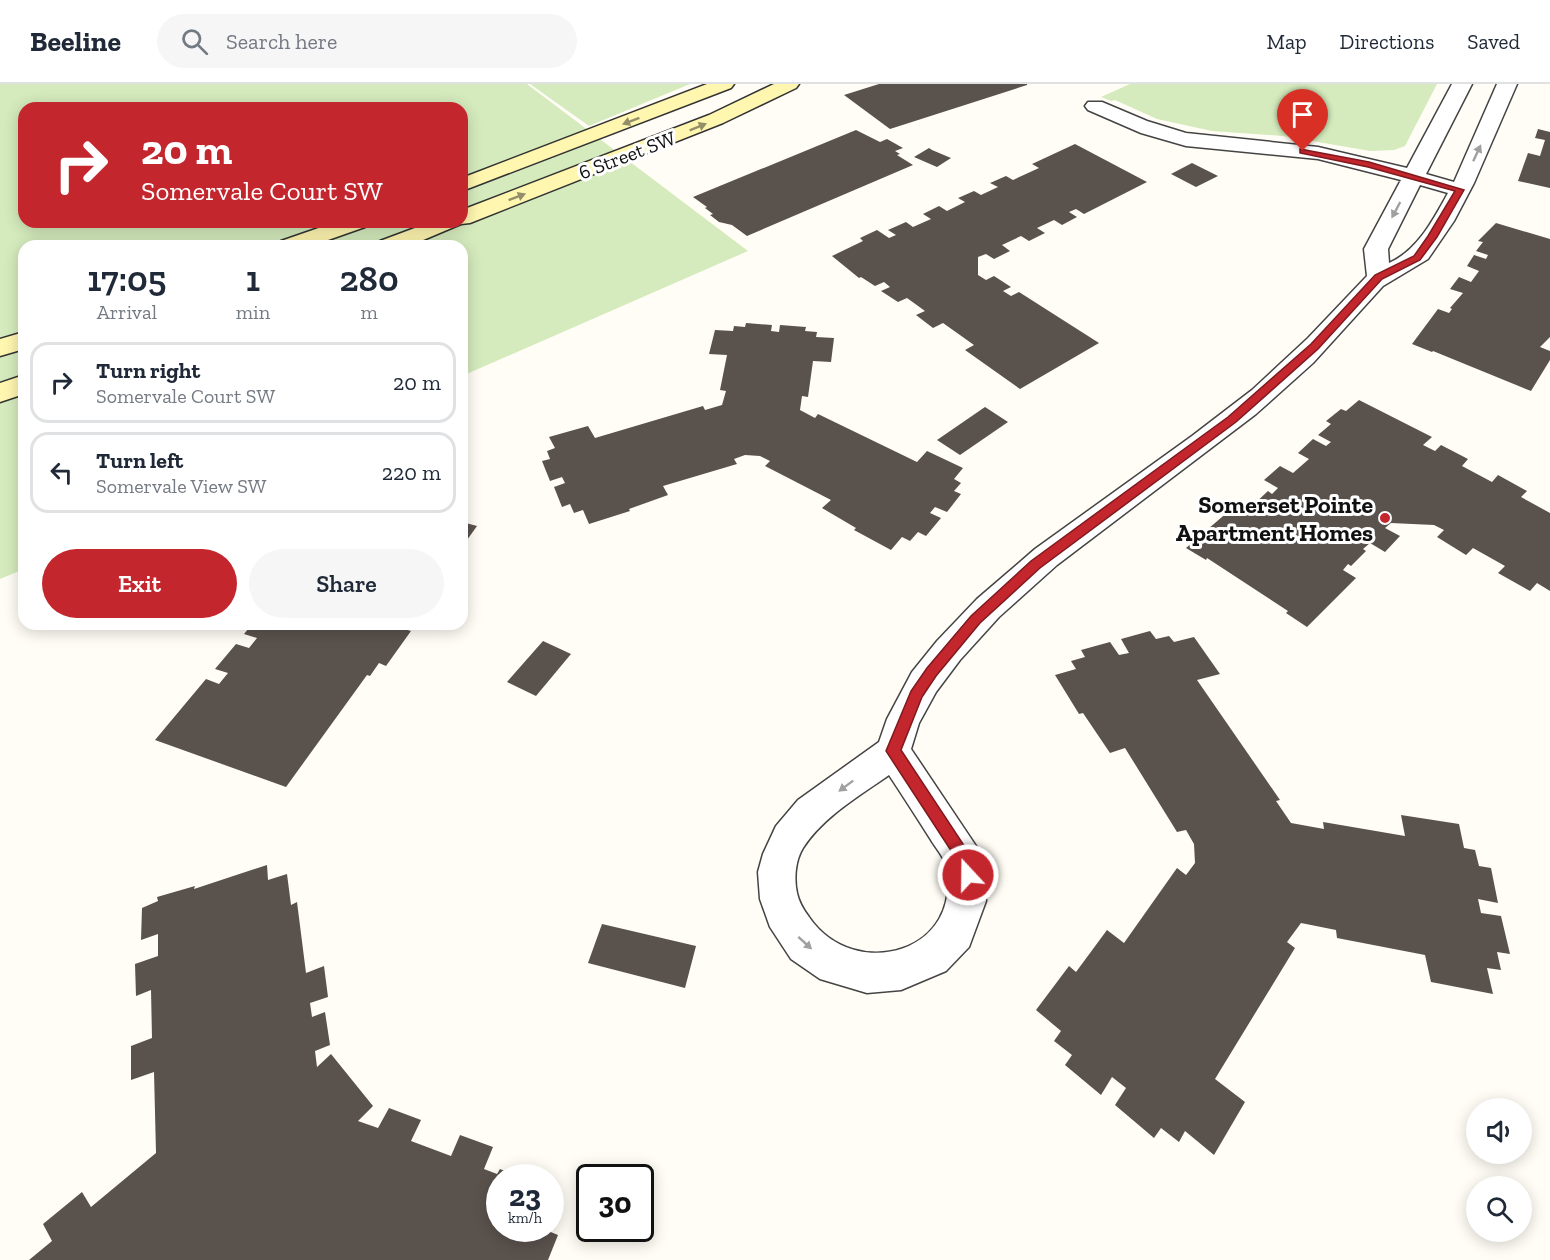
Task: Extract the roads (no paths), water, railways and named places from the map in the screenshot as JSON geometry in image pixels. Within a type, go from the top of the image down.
[{"type":"main road","name":"6 Street SW","points":[[468,183],[724,84]]},
{"type":"main road","name":"6 Street SW","points":[[468,216],[716,119],[789,84]]},
{"type":"main road","points":[[307,240],[340,228]]},
{"type":"main road","points":[[404,240],[435,228]]},
{"type":"main road","points":[[0,348],[18,342]]},
{"type":"main road","points":[[0,393],[18,386]]},
{"type":"street","points":[[1379,277],[1376,249],[1462,84]]},
{"type":"street","points":[[893,751],[963,858],[968,875],[969,895],[964,918],[948,944],[936,956],[906,970],[873,974],[849,970],[824,959],[801,941],[788,923],[777,892],[777,873],[784,842],[798,822],[893,751],[916,695],[945,653],[975,619],[1035,565],[1232,419],[1315,346],[1379,277],[1417,258],[1460,190],[1507,84]]},
{"type":"street","points":[[1095,106],[1129,122],[1168,135],[1217,144],[1317,153],[1460,190]]},
{"type":"place","name":"Somerset Pointe Apartment Homes","points":[[1385,518]]}]
